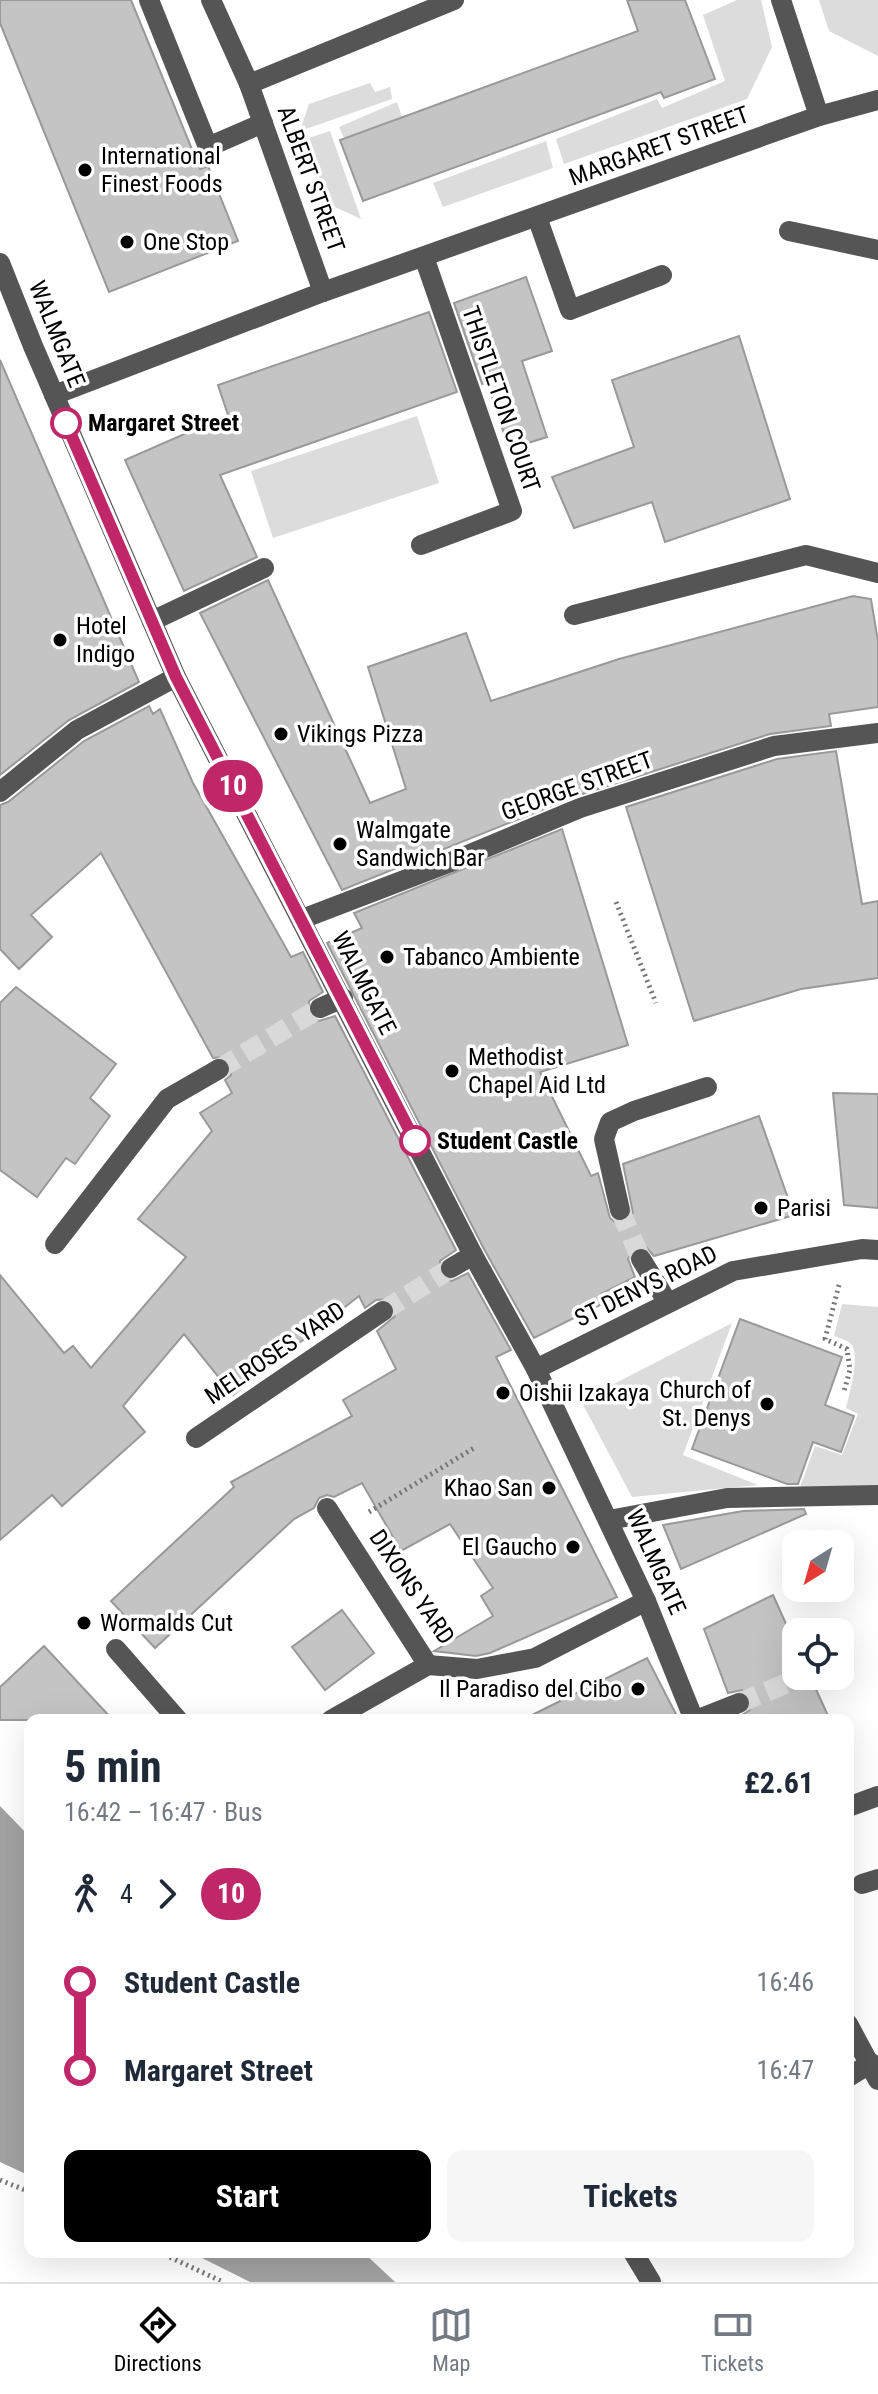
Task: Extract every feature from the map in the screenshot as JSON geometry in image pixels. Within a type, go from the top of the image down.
[{"type":"street","points":[[149,0],[208,147],[263,123]]},
{"type":"street","name":"ALBERT STREET","points":[[211,0],[249,84],[323,292]]},
{"type":"street","name":"ALBERT STREET","points":[[249,84],[454,0]]},
{"type":"street","points":[[781,0],[819,116]]},
{"type":"street","name":"MARGARET STREET","points":[[54,395],[323,292],[819,116],[878,100]]},
{"type":"street","points":[[537,217],[570,310],[662,275]]},
{"type":"street","points":[[789,231],[878,250]]},
{"type":"street","name":"THISTLETON COURT","points":[[421,545],[512,511],[424,257]]},
{"type":"street","name":"WALMGATE","points":[[0,263],[176,677],[473,1255],[536,1369],[646,1601],[693,1714]]},
{"type":"street","points":[[574,615],[806,555],[878,573]]},
{"type":"street","points":[[152,621],[264,568]]},
{"type":"street","points":[[0,792],[77,730],[176,677]]},
{"type":"street","name":"GEORGE STREET","points":[[302,919],[595,803],[774,746],[878,733]]},
{"type":"street","points":[[320,1008],[343,998]]},
{"type":"street","points":[[55,1244],[167,1099],[219,1069]]},
{"type":"street","points":[[620,1210],[604,1139],[610,1122],[707,1087]]},
{"type":"street","name":"ST DENYS ROAD","points":[[536,1369],[733,1271],[862,1249],[878,1250]]},
{"type":"street","points":[[451,1268],[473,1255]]},
{"type":"street","points":[[641,1259],[668,1303]]},
{"type":"street","name":"MELROSES YARD","points":[[196,1438],[383,1311]]},
{"type":"street","points":[[609,1520],[727,1498],[878,1495]]},
{"type":"street","name":"DIXONS YARD","points":[[327,1508],[428,1665],[477,1669],[535,1658],[646,1601]]},
{"type":"street","points":[[116,1649],[173,1714]]},
{"type":"street","points":[[342,1714],[428,1665]]},
{"type":"street","points":[[711,1714],[739,1703]]},
{"type":"street","points":[[854,1805],[878,1796]]},
{"type":"street","points":[[854,2035],[874,2071],[854,2075]]},
{"type":"street","points":[[637,2258],[651,2282]]},
{"type":"path","points":[[616,902],[656,1003]]},
{"type":"path","points":[[836,1304],[825,1339],[847,1349],[850,1357],[844,1391]]},
{"type":"path","points":[[342,1529],[474,1448]]},
{"type":"path","points":[[0,2180],[24,2190]]},
{"type":"path","points":[[172,2258],[223,2282]]},
{"type":"shaded area","points":[[737,0],[761,0],[772,47],[747,99],[564,164],[556,139],[657,99],[662,108],[725,81],[703,15]]},
{"type":"shaded area","points":[[819,0],[878,0],[878,56],[829,31]]},
{"type":"shaded area","points":[[370,83],[375,92],[390,87],[392,99],[300,131],[309,104]]},
{"type":"shaded area","points":[[397,102],[402,117],[344,138],[339,127]]},
{"type":"shaded area","points":[[330,131],[361,219],[326,203],[303,140]]},
{"type":"shaded area","points":[[546,141],[553,168],[443,207],[433,183]]},
{"type":"shaded area","points":[[417,416],[439,483],[273,538],[251,471]]},
{"type":"shaded area","points":[[842,1304],[878,1307],[878,1489],[800,1487],[815,1446],[842,1455],[858,1414],[846,1408],[853,1375],[854,1349],[851,1344],[834,1336]]},
{"type":"shaded area","points":[[732,1323],[683,1455],[758,1485],[632,1497],[581,1401]]},
{"type":"shaded area","points":[[0,1806],[24,1831],[24,2173],[0,2162]]},
{"type":"shaded area","points":[[202,2258],[369,2258],[395,2282],[250,2282]]},
{"type":"building","points":[[0,0],[131,0],[200,169],[208,166],[238,241],[109,292],[0,23]]},
{"type":"building","points":[[627,0],[685,0],[715,79],[664,98],[661,92],[363,201],[340,140],[638,31]]},
{"type":"building","points":[[526,277],[552,351],[522,361],[547,437],[509,449],[487,382],[482,384],[454,303]]},
{"type":"building","points":[[429,312],[457,392],[220,475],[257,557],[184,591],[125,460],[228,415],[218,385]]},
{"type":"building","points":[[739,336],[790,499],[665,542],[652,502],[574,528],[552,477],[634,447],[612,380]]},
{"type":"building","name":"Hotel Indigo","points":[[0,360],[139,682],[69,720],[0,775]]},
{"type":"building","points":[[268,580],[370,803],[406,789],[368,667],[466,633],[491,701],[619,659],[853,596],[871,599],[878,641],[878,707],[829,714],[831,726],[770,734],[576,796],[342,890],[200,613]]},
{"type":"building","points":[[149,706],[153,714],[160,709],[193,783],[291,957],[303,952],[323,992],[309,1001],[308,1014],[319,1021],[335,1016],[456,1250],[440,1261],[440,1274],[452,1281],[468,1273],[511,1350],[496,1357],[617,1597],[490,1653],[476,1656],[434,1651],[493,1616],[481,1596],[493,1588],[450,1524],[401,1551],[362,1483],[334,1497],[327,1495],[319,1498],[314,1508],[294,1519],[155,1648],[111,1601],[234,1487],[231,1482],[352,1416],[343,1400],[396,1369],[377,1331],[395,1316],[394,1304],[388,1299],[376,1300],[365,1308],[359,1296],[233,1395],[184,1334],[123,1406],[145,1432],[62,1506],[52,1495],[0,1540],[0,1275],[64,1353],[73,1346],[91,1368],[186,1257],[138,1219],[212,1131],[200,1113],[232,1093],[225,1080],[231,1075],[231,1063],[225,1057],[213,1058],[101,853],[31,915],[52,937],[19,969],[0,949],[0,805],[8,802],[84,741]]},
{"type":"building","points":[[836,751],[862,904],[878,901],[878,978],[801,989],[694,1021],[626,807],[777,759]]},
{"type":"building","points":[[562,829],[628,1045],[540,1072],[591,1176],[598,1173],[610,1218],[615,1222],[624,1222],[633,1213],[623,1164],[759,1116],[794,1215],[654,1256],[646,1247],[635,1248],[628,1259],[635,1277],[601,1294],[604,1303],[534,1338],[484,1249],[327,943],[362,928],[354,913]]},
{"type":"building","points":[[16,987],[116,1064],[90,1098],[110,1116],[75,1164],[66,1158],[37,1197],[0,1170],[0,1003]]},
{"type":"building","points":[[833,1093],[878,1094],[878,1208],[844,1205]]},
{"type":"building","name":"Church of St. Denys","points":[[740,1319],[842,1357],[825,1405],[854,1416],[841,1452],[813,1442],[798,1484],[787,1484],[692,1449]]},
{"type":"building","points":[[804,1509],[806,1514],[681,1569],[663,1525],[743,1511]]},
{"type":"building","points":[[773,1595],[783,1618],[782,1690],[816,1690],[827,1714],[744,1714],[750,1710],[751,1699],[742,1690],[728,1693],[704,1629]]},
{"type":"building","points":[[342,1610],[374,1653],[325,1690],[292,1647]]},
{"type":"building","points":[[44,1646],[107,1714],[24,1714],[24,1720],[0,1720],[0,1687]]},
{"type":"building","points":[[647,1658],[676,1714],[534,1714]]},
{"type":"tunnel","points":[[219,1069],[320,1008]]},
{"type":"tunnel","points":[[620,1210],[641,1259]]},
{"type":"tunnel","points":[[383,1311],[451,1268]]},
{"type":"tunnel","points":[[739,1703],[782,1685]]},
{"type":"bus line","name":"10","points":[[66,423],[176,677],[415,1141]]},
{"type":"place","name":"International Finest Foods","points":[[85,170]]},
{"type":"place","name":"One Stop","points":[[127,242]]},
{"type":"place","name":"Margaret Street","points":[[66,423]]},
{"type":"place","name":"Hotel Indigo","points":[[60,640]]},
{"type":"place","name":"Vikings Pizza","points":[[281,734]]},
{"type":"place","name":"Walmgate Sandwich Bar","points":[[340,844]]},
{"type":"place","name":"Tabanco Ambiente","points":[[387,957]]},
{"type":"place","name":"Methodist Chapel Aid Ltd","points":[[452,1071]]},
{"type":"place","name":"Student Castle","points":[[415,1141]]},
{"type":"place","name":"Parisi","points":[[761,1208]]},
{"type":"place","name":"Oishii Izakaya","points":[[503,1393]]},
{"type":"place","name":"Church of St. Denys","points":[[767,1404]]},
{"type":"place","name":"Khao San","points":[[549,1488]]},
{"type":"place","name":"El Gaucho","points":[[573,1547]]},
{"type":"place","name":"Wormalds Cut","points":[[84,1623]]},
{"type":"place","name":"Il Paradiso del Cibo","points":[[638,1689]]}]
